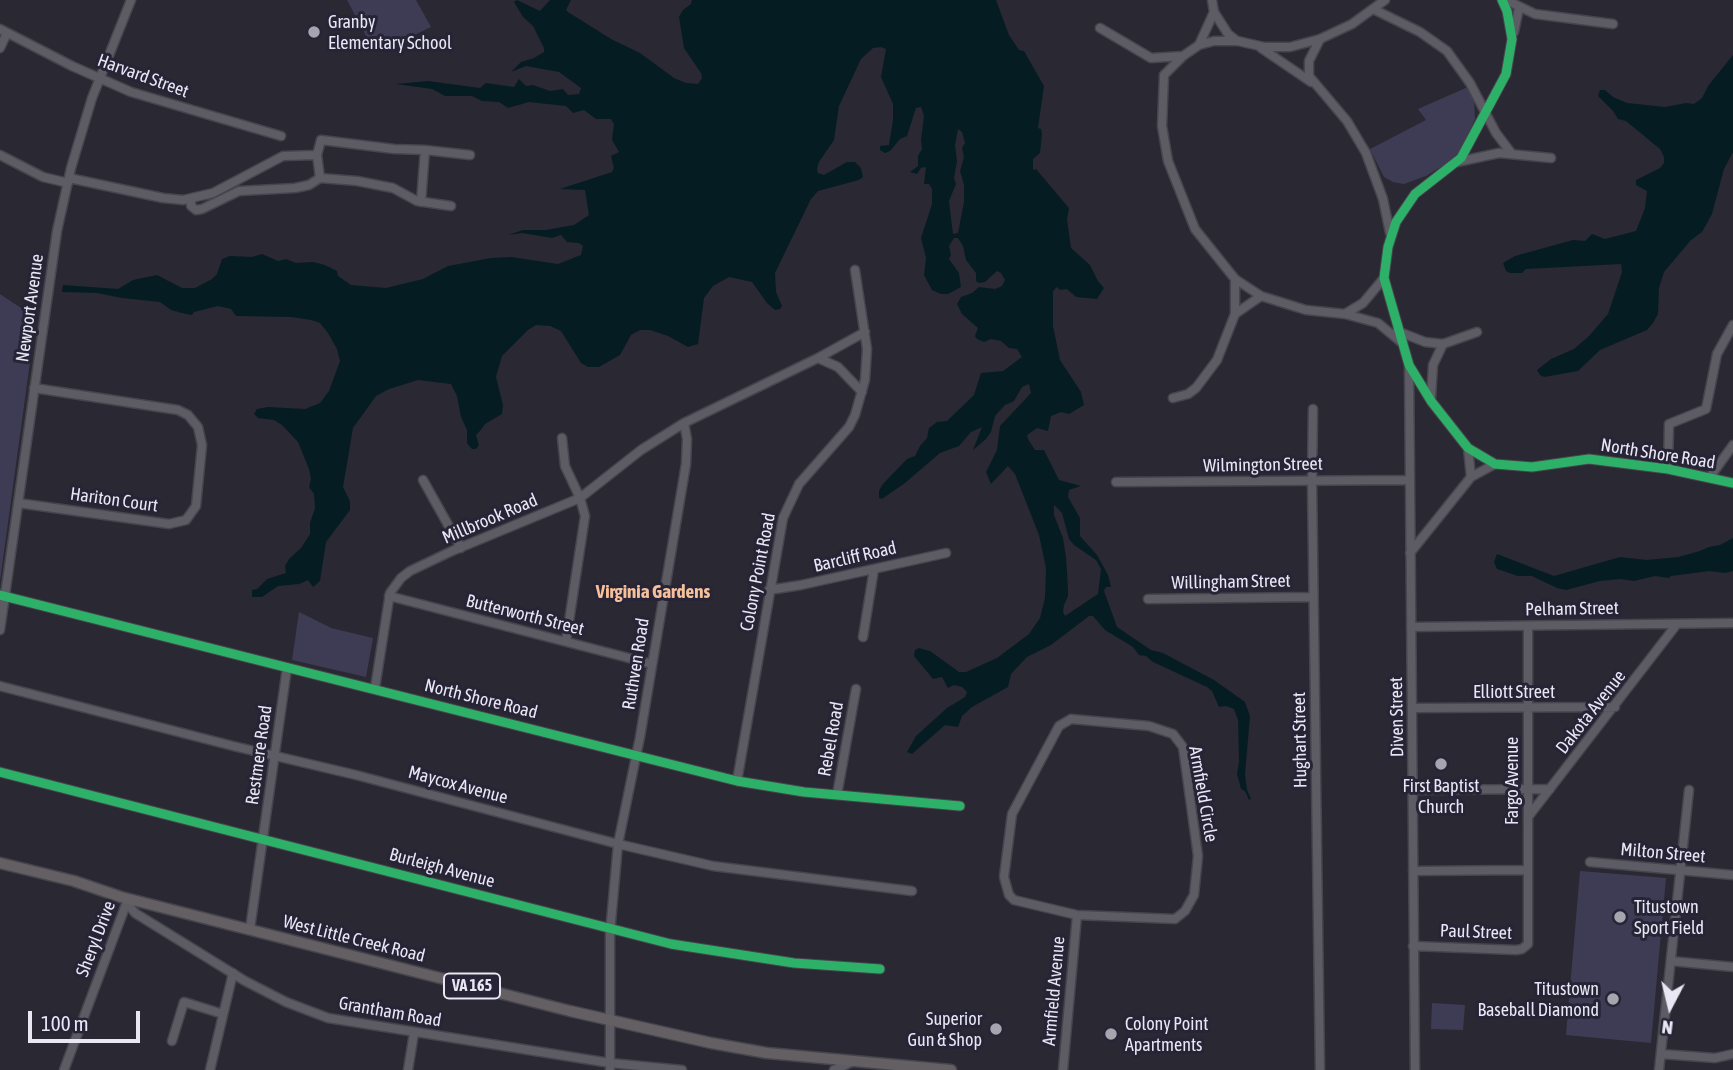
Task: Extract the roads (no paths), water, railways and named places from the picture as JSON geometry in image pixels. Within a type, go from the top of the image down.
[{"type":"main road","name":"West Little Creek Road","points":[[0,863],[74,881],[128,899],[610,1020],[767,1053],[951,1070]]},
{"type":"street","name":"Newport Avenue","points":[[0,630],[2,595],[55,245],[68,181],[99,78],[131,0]]},
{"type":"street","points":[[1212,0],[1214,12],[1228,34],[1238,41]]},
{"type":"street","points":[[1164,75],[1183,56],[1199,46],[1214,41],[1238,41],[1253,45],[1290,47],[1320,39],[1352,24],[1385,0]]},
{"type":"street","points":[[1504,0],[1519,8],[1549,16],[1613,24]]},
{"type":"street","name":"North Shore Road","points":[[1504,0],[1513,38],[1506,74],[1485,110],[1469,146],[1457,162],[1415,194],[1391,236],[1384,278],[1409,365],[1431,401],[1468,448],[1495,464],[1532,467],[1589,459],[1668,469],[1733,483]]},
{"type":"street","points":[[1513,38],[1519,8]]},
{"type":"street","points":[[1373,9],[1420,32],[1447,51],[1470,83],[1496,133],[1511,154]]},
{"type":"street","points":[[1199,46],[1214,12]]},
{"type":"street","points":[[1100,28],[1151,58],[1164,75],[1162,126],[1168,162],[1195,229],[1235,279],[1261,296],[1306,310],[1345,314],[1378,323],[1401,342]]},
{"type":"street","name":"Harvard Street","points":[[4,31],[99,78],[156,100],[281,136]]},
{"type":"street","points":[[0,48],[4,31]]},
{"type":"street","points":[[1314,83],[1308,69],[1320,39]]},
{"type":"street","points":[[1253,45],[1286,63],[1314,83],[1347,121],[1366,153],[1384,199],[1391,236]]},
{"type":"street","points":[[1151,58],[1183,56]]},
{"type":"street","points":[[320,178],[317,155],[321,140],[470,155]]},
{"type":"street","points":[[421,202],[425,150]]},
{"type":"street","points":[[1457,162],[1499,153],[1551,158]]},
{"type":"street","points":[[0,155],[44,177],[163,198],[191,199],[213,193],[283,156],[317,155]]},
{"type":"street","points":[[191,199],[191,206],[196,210],[239,191],[295,188],[309,185],[320,178],[393,188],[421,202],[450,206]]},
{"type":"street","name":"Colony Point Road","points":[[737,781],[783,518],[791,496],[808,472],[849,427],[862,392],[867,366],[865,332],[855,270]]},
{"type":"street","points":[[1345,314],[1363,303],[1384,278]]},
{"type":"street","points":[[1173,398],[1188,394],[1196,388],[1217,360],[1235,314],[1235,279]]},
{"type":"street","points":[[1235,314],[1261,296]]},
{"type":"street","points":[[1668,469],[1669,424],[1706,409],[1717,355],[1733,325]]},
{"type":"street","points":[[1398,331],[1425,342],[1443,344],[1477,332]]},
{"type":"street","points":[[684,423],[818,358],[865,332]]},
{"type":"street","points":[[1431,401],[1432,369],[1443,344]]},
{"type":"street","points":[[818,358],[846,373],[862,392]]},
{"type":"street","name":"Diven Street","points":[[1409,365],[1415,1070]]},
{"type":"street","name":"Hariton Court","points":[[18,503],[169,523],[186,520],[196,506],[202,445],[198,427],[188,415],[178,410],[34,388]]},
{"type":"street","name":"Hughart Street","points":[[1313,409],[1320,1070]]},
{"type":"street","name":"Millbrook Road","points":[[389,596],[395,585],[410,571],[580,498],[641,450],[684,423]]},
{"type":"street","name":"Ruthven Road","points":[[610,1066],[610,928],[618,844],[686,464],[687,439],[684,423]]},
{"type":"street","points":[[562,438],[565,466],[585,516],[566,642]]},
{"type":"street","points":[[1710,477],[1733,445]]},
{"type":"street","points":[[1468,448],[1471,477]]},
{"type":"street","points":[[1410,554],[1471,477],[1495,464]]},
{"type":"street","points":[[423,480],[461,548]]},
{"type":"street","name":"Wilmington Street","points":[[1116,482],[1410,480]]},
{"type":"street","name":"Barcliff Road","points":[[769,590],[802,586],[946,553]]},
{"type":"street","points":[[863,638],[874,569]]},
{"type":"street","name":"North Shore Road","points":[[2,595],[737,781],[772,788],[960,806]]},
{"type":"street","points":[[375,688],[389,596]]},
{"type":"street","name":"Butterworth Street","points":[[389,596],[652,664]]},
{"type":"street","name":"Willingham Street","points":[[1148,598],[1313,597]]},
{"type":"street","name":"Pelham Street","points":[[1411,627],[1733,623]]},
{"type":"street","name":"Dakota Avenue","points":[[1528,817],[1677,624]]},
{"type":"street","name":"Fargo Avenue","points":[[1528,626],[1528,937]]},
{"type":"street","name":"Restmere Road","points":[[250,929],[288,668]]},
{"type":"street","name":"Maycox Avenue","points":[[0,686],[713,866],[912,891]]},
{"type":"street","name":"Rebel Road","points":[[837,795],[856,689]]},
{"type":"street","name":"Elliott Street","points":[[1412,708],[1615,707]]},
{"type":"street","name":"Armfield Circle","points":[[1071,719],[1149,726],[1173,734],[1183,747],[1198,856],[1194,895],[1185,911],[1175,919],[1077,915],[1014,900],[1009,895],[1003,877],[1012,814],[1059,726],[1071,719]]},
{"type":"street","name":"Burleigh Avenue","points":[[0,772],[263,837],[671,944],[794,963],[880,969]]},
{"type":"street","points":[[1413,790],[1550,789]]},
{"type":"street","points":[[1659,1070],[1689,790]]},
{"type":"street","name":"Milton Street","points":[[1590,862],[1733,875]]},
{"type":"street","points":[[1413,871],[1528,870]]},
{"type":"street","name":"Grantham Road","points":[[128,899],[135,913],[233,972],[286,1002],[328,1018],[610,1066],[682,1070]]},
{"type":"street","name":"Sheryl Drive","points":[[64,1070],[128,899]]},
{"type":"street","name":"Armfield Avenue","points":[[1063,1070],[1077,915]]},
{"type":"street","name":"Paul Street","points":[[1413,946],[1522,950],[1528,944],[1528,937]]},
{"type":"street","points":[[1671,961],[1733,967]]},
{"type":"street","points":[[210,1070],[233,972]]},
{"type":"street","points":[[172,1041],[184,1002],[223,1014]]},
{"type":"street","points":[[408,1070],[414,1033]]},
{"type":"street","points":[[1661,1054],[1715,1058],[1733,1054]]},
{"type":"street","points":[[834,1070],[856,1060]]},
{"type":"water","points":[[517,0],[540,11],[550,0],[571,0],[566,10],[568,12],[611,39],[640,53],[674,78],[698,84],[702,78],[701,73],[684,48],[679,17],[692,0],[996,0],[1009,35],[1019,50],[1024,51],[1044,86],[1038,128],[1042,134],[1040,153],[1033,159],[1033,170],[1036,169],[1069,208],[1067,219],[1071,248],[1090,265],[1104,288],[1097,299],[1076,297],[1067,289],[1060,290],[1057,287],[1053,291],[1053,326],[1060,360],[1081,392],[1084,405],[1069,414],[1061,412],[1051,416],[1048,431],[1037,428],[1027,435],[1028,439],[1035,450],[1044,450],[1059,480],[1081,486],[1069,490],[1068,497],[1080,518],[1080,536],[1097,555],[1108,575],[1111,587],[1106,587],[1104,591],[1117,627],[1151,650],[1163,653],[1214,680],[1245,702],[1250,716],[1245,774],[1251,799],[1249,800],[1241,789],[1237,774],[1238,720],[1234,709],[1219,707],[1212,691],[1207,687],[1139,655],[1133,647],[1105,630],[1093,616],[1089,616],[1051,645],[1027,657],[1011,674],[1008,687],[972,707],[962,716],[958,727],[945,725],[912,754],[907,752],[916,736],[947,708],[965,697],[967,692],[954,685],[948,688],[942,677],[933,679],[914,656],[915,650],[919,648],[930,651],[959,672],[966,672],[997,658],[1029,634],[1040,618],[1045,598],[1046,568],[1039,535],[1015,474],[1008,466],[991,484],[986,472],[997,450],[1000,426],[1031,393],[1029,384],[1022,387],[1014,401],[1005,405],[995,416],[991,432],[973,450],[982,427],[971,432],[959,446],[940,453],[905,483],[882,499],[879,498],[882,485],[907,459],[915,456],[927,438],[929,428],[937,422],[947,421],[974,395],[981,373],[1003,371],[1022,357],[1017,349],[1009,348],[1001,341],[991,339],[984,342],[977,339],[975,336],[978,328],[962,314],[957,304],[961,297],[979,287],[995,289],[1002,286],[1005,280],[1001,273],[997,271],[985,282],[976,281],[976,273],[966,260],[963,246],[958,238],[954,238],[949,246],[949,259],[959,273],[961,287],[948,294],[941,294],[932,290],[924,275],[926,258],[921,238],[932,204],[932,189],[929,184],[924,184],[926,167],[921,168],[917,174],[910,172],[918,166],[924,116],[921,107],[916,108],[907,136],[900,139],[890,151],[885,153],[880,150],[880,146],[889,145],[893,120],[893,104],[881,77],[886,49],[881,47],[873,48],[861,59],[839,106],[834,140],[817,169],[818,173],[824,175],[847,162],[855,162],[861,168],[863,177],[818,191],[811,199],[775,273],[776,292],[782,306],[780,309],[775,310],[767,303],[752,282],[729,277],[713,286],[704,298],[698,344],[688,347],[668,336],[640,330],[631,335],[620,355],[599,367],[588,367],[581,363],[561,331],[550,326],[536,325],[502,356],[496,377],[503,405],[502,414],[485,424],[476,435],[479,445],[476,449],[472,449],[467,443],[467,430],[451,384],[418,380],[376,396],[353,428],[343,487],[350,501],[350,510],[326,542],[320,581],[313,587],[308,580],[299,584],[278,586],[262,597],[252,597],[252,590],[257,589],[267,579],[286,573],[285,566],[289,559],[301,548],[310,534],[315,508],[314,494],[309,487],[309,469],[298,442],[282,425],[274,420],[258,418],[254,414],[257,409],[268,407],[305,409],[320,403],[329,391],[340,361],[328,333],[320,323],[311,320],[236,316],[231,309],[218,306],[194,312],[192,315],[171,310],[160,302],[97,293],[62,292],[63,285],[118,289],[133,280],[157,275],[182,288],[195,288],[217,274],[222,259],[262,254],[278,261],[286,259],[296,263],[313,262],[325,265],[337,271],[338,276],[351,285],[386,288],[423,279],[448,266],[491,258],[511,257],[558,264],[581,255],[583,246],[567,242],[561,235],[552,238],[522,233],[508,235],[523,230],[546,230],[574,225],[589,215],[585,190],[560,189],[612,172],[614,168],[611,156],[619,152],[612,140],[614,124],[611,119],[596,119],[584,110],[573,113],[566,106],[529,102],[508,108],[499,102],[482,101],[472,96],[445,96],[432,89],[396,84],[428,81],[480,88],[486,83],[514,87],[519,79],[526,86],[533,85],[550,91],[563,89],[568,95],[579,94],[581,88],[559,72],[526,66],[511,72],[521,62],[544,52],[533,26],[523,17],[514,2]],"holes":[[[958,129],[962,132],[965,143],[960,171],[964,185],[964,202],[958,233],[953,234],[949,201],[956,184],[955,145]],[[1054,505],[1062,513],[1069,539],[1096,560],[1101,569],[1098,594],[1065,616],[1064,605],[1068,596],[1066,557],[1063,538],[1054,515]]]},
{"type":"water","points":[[1733,55],[1733,152],[1724,169],[1712,214],[1702,232],[1691,240],[1664,272],[1659,288],[1658,314],[1653,323],[1647,330],[1600,350],[1578,371],[1544,377],[1540,375],[1537,370],[1551,359],[1574,349],[1608,314],[1622,272],[1621,264],[1526,269],[1522,273],[1510,273],[1506,271],[1503,263],[1515,256],[1573,240],[1585,241],[1592,234],[1605,239],[1636,231],[1645,208],[1647,191],[1636,185],[1636,180],[1660,168],[1664,163],[1660,149],[1626,121],[1618,119],[1598,96],[1600,90],[1605,90],[1627,103],[1665,107],[1694,104],[1702,98],[1708,86]]},
{"type":"water","points":[[1733,538],[1733,571],[1709,571],[1669,578],[1655,576],[1634,581],[1600,581],[1566,590],[1532,576],[1518,576],[1497,569],[1494,562],[1497,554],[1554,576],[1620,557],[1647,560],[1678,557],[1720,545]]},
{"type":"place","name":"Granby Elementary School","points":[[314,32]]},
{"type":"place","name":"First Baptist Church","points":[[1441,764]]},
{"type":"place","name":"Titustown Sport Field","points":[[1620,917]]},
{"type":"place","name":"Titustown Baseball Diamond","points":[[1613,999]]},
{"type":"place","name":"Superior Gun & Shop","points":[[996,1029]]},
{"type":"place","name":"Colony Point Apartments","points":[[1111,1034]]},
{"type":"district","name":"Virginia Gardens","points":[[653,592]]}]
